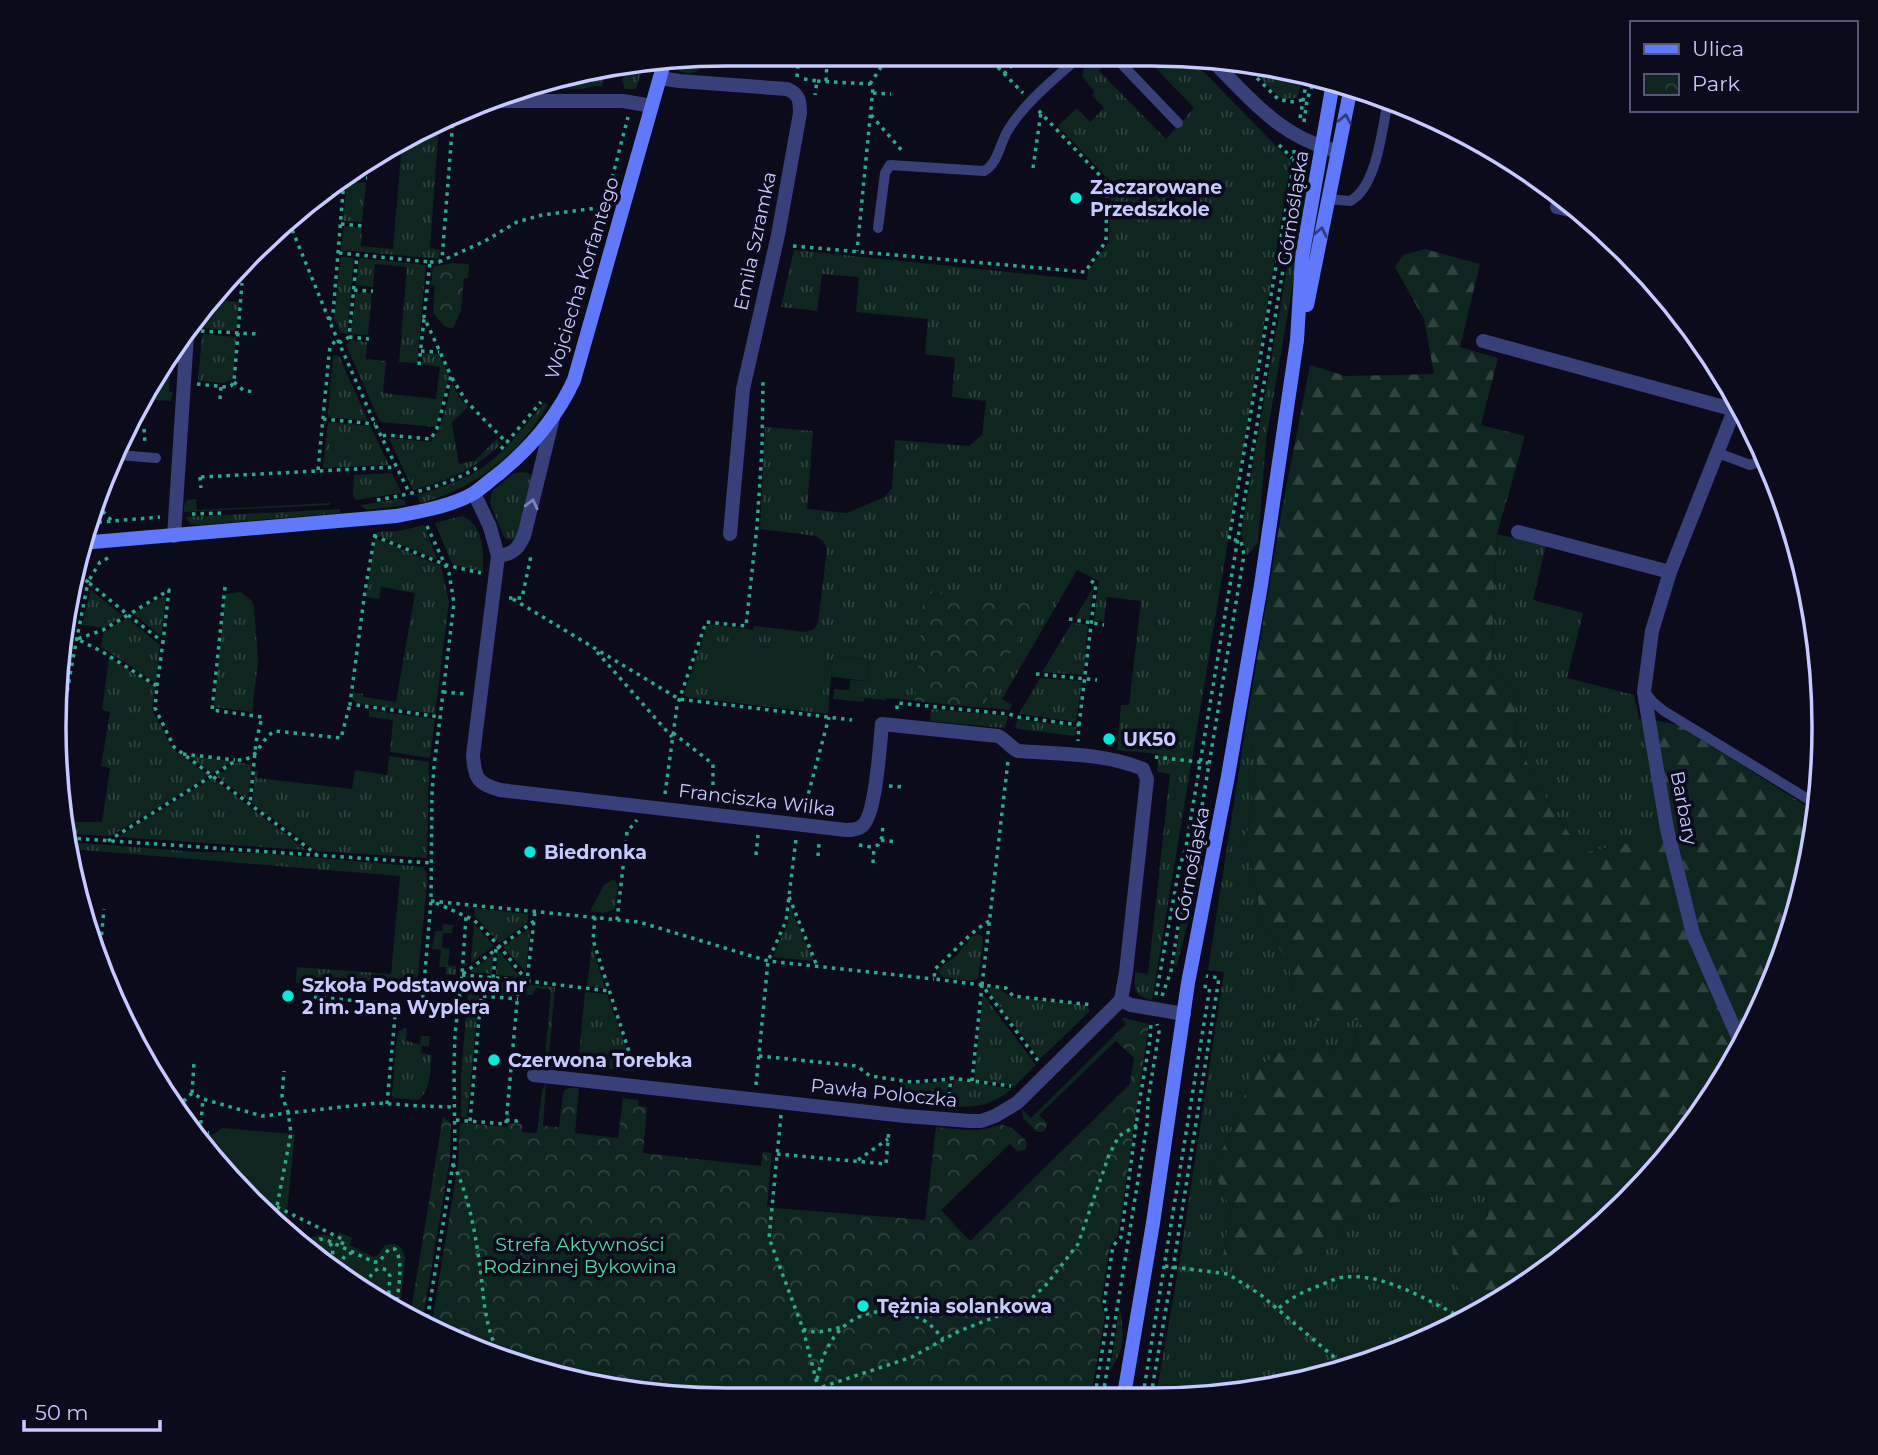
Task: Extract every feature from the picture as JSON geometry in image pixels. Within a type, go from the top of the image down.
[{"type":"street","name":"Wojciecha Korfantego","points":[[93,542],[396,516],[444,505],[474,493],[510,466],[531,446],[553,418],[579,366],[662,70]]},
{"type":"street","points":[[1223,71],[1270,118],[1299,137],[1338,151]]},
{"type":"street","name":"Emila Szramka","points":[[660,78],[787,89],[799,96],[800,113],[778,235],[743,389],[730,534]]},
{"type":"street","name":"Górnośląska","points":[[1125,1388],[1190,973],[1261,585],[1297,340],[1302,258],[1331,92]]},
{"type":"street","name":"Górnośląska","points":[[1297,340],[1306,311],[1349,98]]},
{"type":"street","points":[[518,101],[632,102],[652,106]]},
{"type":"street","name":"Barbary","points":[[1483,341],[1726,404]]},
{"type":"street","points":[[174,536],[186,349]]},
{"type":"street","name":"Barbary","points":[[1733,415],[1670,572],[1653,631],[1644,692],[1667,829],[1693,934],[1736,1033]]},
{"type":"street","points":[[498,556],[518,549],[524,536],[553,418]]},
{"type":"street","name":"Franciszka Wilka","points":[[474,493],[490,527],[498,556],[473,755],[474,773],[485,785],[500,790],[711,814],[799,831],[846,830],[864,826],[872,809],[882,724],[998,736],[1018,751],[1128,763],[1143,769],[1147,779],[1121,1000]]},
{"type":"street","points":[[1518,532],[1670,572]]},
{"type":"street","points":[[1121,1000],[1131,1005],[1184,1014]]},
{"type":"street","name":"Pawła Poloczka","points":[[534,1075],[950,1120],[988,1119],[1017,1103],[1121,1000]]},
{"type":"lane","points":[[878,228],[885,173],[890,165],[984,172],[990,168],[1006,132],[1017,116],[1069,66]]},
{"type":"lane","points":[[1124,66],[1178,122]]},
{"type":"lane","points":[[1328,199],[1350,201],[1362,193],[1376,160],[1386,111]]},
{"type":"lane","points":[[1718,453],[1750,465],[1756,463]]},
{"type":"lane","points":[[125,456],[156,458]]},
{"type":"lane","points":[[1644,692],[1664,711],[1807,799]]},
{"type":"path","points":[[797,79],[798,66]]},
{"type":"path","points":[[826,81],[827,66]]},
{"type":"path","points":[[790,245],[1085,272],[1106,241],[1107,183],[996,66]]},
{"type":"path","points":[[1004,74],[1011,66]]},
{"type":"path","points":[[870,84],[881,67]]},
{"type":"path","points":[[1254,75],[1278,99],[1290,102],[1303,100]]},
{"type":"path","points":[[817,81],[870,84]]},
{"type":"path","points":[[857,251],[873,93],[870,84]]},
{"type":"path","points":[[1292,218],[1293,184],[1306,85]]},
{"type":"path","points":[[1104,1388],[1147,1125],[1148,1100],[1159,1032],[1156,1009],[1171,971],[1187,869],[1195,848],[1244,555],[1241,541],[1230,539],[1299,137],[1311,87]]},
{"type":"path","points":[[873,93],[891,94]]},
{"type":"path","points":[[608,194],[632,102]]},
{"type":"path","points":[[1033,168],[1041,112]]},
{"type":"path","points":[[871,115],[903,152]]},
{"type":"path","points":[[439,262],[442,259],[452,127]]},
{"type":"path","points":[[361,178],[367,178]]},
{"type":"path","points":[[329,320],[333,314],[343,190]]},
{"type":"path","points":[[338,253],[439,262],[485,241],[517,222],[542,215],[605,207],[602,219]]},
{"type":"path","points":[[341,224],[363,226]]},
{"type":"path","points":[[293,231],[375,424],[410,494]]},
{"type":"path","points":[[349,337],[357,254]]},
{"type":"path","points":[[1095,1388],[1108,1316],[1104,1304],[1113,1246],[1121,1237],[1179,869],[1186,847],[1284,258]]},
{"type":"path","points":[[419,365],[429,262]]},
{"type":"path","points":[[195,384],[230,386],[234,382],[242,283]]},
{"type":"path","points":[[354,290],[373,291]]},
{"type":"path","points":[[424,317],[451,376],[466,401],[507,443]]},
{"type":"path","points":[[198,331],[258,334]]},
{"type":"path","points":[[318,471],[330,347],[349,337],[369,339]]},
{"type":"path","points":[[421,351],[440,352]]},
{"type":"path","points":[[381,436],[432,438],[451,376]]},
{"type":"path","points":[[234,382],[243,390],[253,392]]},
{"type":"path","points":[[220,399],[221,386]]},
{"type":"path","points":[[496,453],[543,400]]},
{"type":"path","points":[[323,419],[375,424]]},
{"type":"path","points":[[144,429],[145,439]]},
{"type":"path","points":[[371,501],[410,494],[459,477],[490,458]]},
{"type":"path","points":[[201,477],[396,467]]},
{"type":"path","points":[[103,512],[112,521]]},
{"type":"path","points":[[100,522],[224,513]]},
{"type":"path","points":[[422,1007],[431,901],[432,793],[454,603],[446,565],[425,522]]},
{"type":"path","points":[[665,796],[679,699],[706,622],[746,626],[757,526]]},
{"type":"path","points":[[181,753],[247,760],[254,755],[267,735],[275,730],[341,738],[349,704],[376,530]]},
{"type":"path","points":[[374,536],[446,565],[486,574]]},
{"type":"path","points":[[505,601],[522,598],[533,549]]},
{"type":"path","points":[[68,695],[89,582],[100,562],[114,555]]},
{"type":"path","points":[[84,578],[163,642]]},
{"type":"path","points":[[1079,725],[1096,584],[1091,581]]},
{"type":"path","points":[[225,587],[212,710],[261,717],[254,755],[250,804]]},
{"type":"path","points":[[77,639],[103,630],[169,590],[155,708],[174,747],[317,854]]},
{"type":"path","points":[[511,598],[679,699],[852,720]]},
{"type":"path","points":[[1069,619],[1104,625]]},
{"type":"path","points":[[77,639],[158,685]]},
{"type":"path","points":[[593,648],[673,735],[713,764],[711,814]]},
{"type":"path","points":[[1037,674],[1097,680]]},
{"type":"path","points":[[349,704],[440,717]]},
{"type":"path","points":[[764,1088],[756,1087],[768,961],[786,921],[805,802],[829,717]]},
{"type":"path","points":[[972,1081],[1009,752],[1012,748]]},
{"type":"path","points":[[1151,757],[1208,763]]},
{"type":"path","points":[[107,841],[237,760]]},
{"type":"path","points":[[887,785],[904,787]]},
{"type":"path","points":[[756,855],[758,833]]},
{"type":"path","points":[[76,839],[431,863]]},
{"type":"path","points":[[881,840],[897,842]]},
{"type":"path","points":[[818,856],[819,841]]},
{"type":"path","points":[[873,863],[874,847]]},
{"type":"path","points":[[789,897],[817,966]]},
{"type":"path","points":[[431,901],[639,922],[768,961],[1006,988],[1013,996],[1099,1005],[1092,1012]]},
{"type":"path","points":[[431,901],[474,920],[527,981]]},
{"type":"path","points":[[101,938],[104,909]]},
{"type":"path","points":[[527,981],[535,910]]},
{"type":"path","points":[[428,1316],[453,1164],[456,1120],[454,1069],[466,917]]},
{"type":"path","points":[[595,917],[593,940],[637,1074]]},
{"type":"path","points":[[934,979],[936,969],[975,930],[989,921]]},
{"type":"path","points":[[462,975],[534,922]]},
{"type":"path","points":[[493,978],[497,948]]},
{"type":"path","points":[[1152,1388],[1219,978],[1171,971]]},
{"type":"path","points":[[462,975],[610,991]]},
{"type":"path","points":[[456,1120],[506,1124],[519,980]]},
{"type":"path","points":[[982,985],[1041,1063]]},
{"type":"path","points":[[470,1121],[481,996],[518,999]]},
{"type":"path","points":[[314,997],[458,1010]]},
{"type":"path","points":[[387,1104],[396,1004]]},
{"type":"path","points":[[759,1056],[857,1066],[870,1076],[912,1082],[951,1078],[1017,1087],[1011,1093]]},
{"type":"path","points":[[181,1100],[192,1093],[194,1063]]},
{"type":"path","points":[[284,1071],[282,1096],[291,1133],[277,1207],[344,1240],[341,1246]]},
{"type":"path","points":[[951,1079],[947,1108],[954,1109]]},
{"type":"path","points":[[192,1093],[203,1099],[257,1115],[377,1103],[455,1107]]},
{"type":"path","points":[[200,1126],[203,1099]]},
{"type":"path","points":[[782,1102],[769,1238],[803,1329],[818,1386]]},
{"type":"path","points":[[506,1120],[521,1119]]},
{"type":"path","points":[[777,1154],[886,1164],[889,1124]]},
{"type":"path","points":[[814,1388],[912,1357],[959,1331],[1016,1309],[1032,1298],[1078,1244],[1109,1155],[1119,1136],[1137,1125]]},
{"type":"path","points":[[856,1161],[888,1139]]},
{"type":"path","points":[[453,1164],[460,1177],[473,1226],[485,1316],[493,1345]]},
{"type":"path","points":[[314,1243],[320,1240],[329,1241],[374,1262],[379,1262],[389,1249],[395,1249],[398,1252],[400,1268],[397,1300]]},
{"type":"path","points":[[329,1241],[333,1249],[332,1257]]},
{"type":"path","points":[[341,1263],[346,1254],[354,1252]]},
{"type":"path","points":[[1165,1266],[1228,1274],[1261,1294],[1338,1361]]},
{"type":"path","points":[[367,1281],[374,1271],[380,1268],[387,1270],[390,1276],[389,1295]]},
{"type":"path","points":[[1278,1309],[1304,1291],[1346,1276],[1388,1283],[1455,1314]]},
{"type":"path","points":[[803,1329],[820,1332],[842,1327],[864,1315],[896,1311],[923,1320],[943,1339]]},
{"type":"path","points":[[818,1386],[822,1358],[842,1327]]},
{"type":"green space","points":[[1104,66],[1099,71],[1166,139],[1194,108],[1154,66],[1200,69],[1291,161],[1152,1000],[1136,991],[1135,972],[1148,974],[1170,774],[1157,772],[1159,754],[1117,750],[1121,705],[1129,705],[1141,601],[1107,597],[1104,622],[1094,620],[1099,581],[1077,570],[1002,699],[1012,705],[1009,710],[887,698],[864,698],[864,702],[833,699],[834,689],[849,690],[850,680],[867,681],[869,659],[833,656],[828,714],[687,697],[684,694],[708,624],[753,630],[754,626],[806,632],[814,629],[818,623],[827,549],[823,541],[816,536],[760,529],[765,427],[813,431],[807,509],[847,513],[885,497],[892,488],[895,440],[969,446],[982,435],[986,401],[952,397],[955,358],[925,354],[928,319],[856,312],[859,277],[822,274],[817,311],[781,307],[794,250],[1087,280],[1088,271],[1109,242],[1111,182],[1058,126],[1077,108],[1090,122],[1104,108],[1093,96],[1094,91],[1082,76],[1084,67]]},
{"type":"green space","points":[[698,67],[700,69],[688,74],[677,69]]},
{"type":"green space","points":[[641,72],[636,89],[625,89],[622,81],[624,75]]},
{"type":"green space","points":[[1257,75],[1302,84],[1297,98],[1284,99]]},
{"type":"green space","points":[[605,78],[602,87],[558,89]]},
{"type":"green space","points":[[438,134],[430,248],[440,250],[439,259],[341,250],[344,226],[362,228],[361,246],[393,249],[401,154]]},
{"type":"green space","points":[[1301,166],[1307,180],[1308,195],[1266,440],[1258,543],[1247,555],[1241,533],[1292,240]]},
{"type":"green space","points":[[355,182],[366,183],[362,222],[343,221],[346,188]]},
{"type":"green space","points":[[1425,249],[1480,264],[1460,347],[1498,358],[1481,425],[1525,436],[1497,534],[1491,666],[1514,690],[1516,739],[1538,786],[1582,853],[1676,833],[1653,720],[1678,725],[1807,806],[1799,856],[1776,940],[1743,1020],[1700,1095],[1675,1130],[1618,1195],[1553,1252],[1480,1300],[1457,1298],[1452,1245],[1488,1216],[1484,1183],[1414,1195],[1345,1222],[1337,1239],[1270,1267],[1248,1255],[1223,1255],[1231,1210],[1212,1167],[1228,1139],[1254,1071],[1286,1048],[1352,1053],[1361,1020],[1317,1021],[1292,993],[1289,962],[1259,921],[1258,896],[1246,843],[1257,762],[1245,731],[1282,509],[1310,365],[1345,376],[1434,374],[1424,319],[1395,267],[1403,255]]},
{"type":"green space","points":[[341,257],[354,258],[347,334],[341,333],[334,319]]},
{"type":"green space","points":[[359,258],[426,265],[417,363],[399,362],[407,267],[375,264],[373,287],[356,285]]},
{"type":"green space","points":[[451,263],[469,264],[468,278],[464,278],[461,311],[453,328],[445,327],[433,313],[435,286],[431,285],[433,267]]},
{"type":"green space","points":[[356,292],[372,293],[368,335],[351,334]]},
{"type":"green space","points":[[224,301],[239,302],[237,327],[234,331],[203,326]]},
{"type":"green space","points":[[204,334],[236,337],[233,379],[224,383],[198,381]]},
{"type":"green space","points":[[351,340],[367,342],[366,359],[386,361],[383,393],[436,399],[440,367],[422,364],[423,353],[439,354],[449,376],[436,427],[380,422],[346,345]]},
{"type":"green space","points":[[333,355],[339,356],[368,421],[328,417]]},
{"type":"green space","points":[[170,373],[169,391],[172,393],[171,401],[154,400]]},
{"type":"green space","points":[[452,382],[458,396],[468,407],[451,423],[459,464],[474,461],[497,439],[501,444],[460,473],[413,490],[389,438],[431,442],[442,421]]},
{"type":"green space","points":[[544,403],[548,405],[533,428],[501,462],[463,487],[420,503],[417,495],[467,477],[494,458]]},
{"type":"green space","points":[[328,422],[370,426],[389,465],[323,468]]},
{"type":"green space","points":[[522,472],[533,477],[518,538],[509,540],[503,535],[490,503],[492,491],[513,474]]},
{"type":"green space","points":[[392,473],[400,493],[356,500],[353,495],[354,475]]},
{"type":"green space","points":[[196,499],[197,510],[330,505],[184,512],[187,500]]},
{"type":"green space","points":[[400,499],[405,501],[406,505],[367,510],[360,505]]},
{"type":"green space","points":[[340,509],[340,513],[199,525],[191,524],[185,517]]},
{"type":"green space","points":[[462,516],[474,525],[481,540],[483,572],[452,564],[435,523]]},
{"type":"green space","points":[[424,525],[437,559],[376,535],[377,532],[399,531]]},
{"type":"green space","points":[[1497,534],[1546,546],[1533,600],[1583,613],[1567,678],[1634,695],[1639,719],[1653,720],[1677,833],[1582,853],[1538,786],[1516,739],[1514,690],[1491,666]]},
{"type":"green space","points":[[375,538],[441,566],[449,602],[435,714],[357,703],[352,699],[353,692],[363,694],[363,697],[396,702],[415,593],[381,587],[379,599],[366,597]]},
{"type":"green space","points":[[1093,588],[1089,620],[1075,618]]},
{"type":"green space","points":[[91,590],[123,616],[104,628],[82,625]]},
{"type":"green space","points":[[924,591],[1039,599],[982,708],[915,701]]},
{"type":"green space","points":[[241,592],[252,601],[254,607],[258,662],[252,712],[214,707],[225,594]]},
{"type":"green space","points":[[166,597],[161,636],[133,614]]},
{"type":"green space","points":[[127,618],[160,645],[156,683],[101,647],[103,633]]},
{"type":"green space","points":[[1072,623],[1088,625],[1083,675],[1042,672]]},
{"type":"green space","points":[[714,641],[827,653],[821,709],[708,698]]},
{"type":"green space","points":[[833,656],[869,659],[867,681],[831,677]]},
{"type":"green space","points":[[109,657],[155,687],[152,709],[172,748],[209,776],[111,836],[75,834],[73,822],[102,822],[110,768],[101,766],[110,712],[102,710]]},
{"type":"green space","points":[[1040,678],[1082,681],[1076,722],[1019,714]]},
{"type":"green space","points":[[931,709],[1008,716],[1005,728],[930,721]]},
{"type":"green space","points":[[369,710],[435,719],[430,758],[390,752],[393,720],[369,717]]},
{"type":"green space","points":[[1018,719],[1076,727],[1075,736],[1017,729],[1015,726]]},
{"type":"green space","points":[[1245,731],[1257,762],[1246,843],[1258,896],[1259,921],[1289,962],[1292,993],[1361,1020],[1352,1053],[1286,1048],[1254,1071],[1228,1139],[1212,1167],[1231,1210],[1223,1255],[1337,1239],[1345,1222],[1414,1195],[1484,1182],[1488,1216],[1452,1245],[1457,1298],[1480,1300],[1403,1338],[1322,1366],[1237,1383],[1157,1388],[1224,972],[1208,970]]},
{"type":"green space","points":[[190,756],[232,761],[212,774]]},
{"type":"green space","points":[[389,756],[429,762],[427,858],[316,851],[252,803],[255,771],[258,771],[257,778],[352,789],[355,770],[387,775]]},
{"type":"green space","points":[[238,762],[252,765],[248,800],[216,776]]},
{"type":"green space","points":[[212,778],[306,850],[118,837]]},
{"type":"green space","points":[[77,843],[197,852],[261,853],[423,867],[427,873],[427,883],[417,985],[344,979],[343,987],[296,983],[297,967],[391,974],[400,876],[78,850]]},
{"type":"green space","points":[[1197,849],[1202,868],[1177,965],[1174,965],[1189,870]]},
{"type":"green space","points":[[614,879],[618,885],[615,909],[603,913],[590,911],[604,885]]},
{"type":"green space","points":[[790,907],[814,961],[773,957],[788,923]]},
{"type":"green space","points":[[475,908],[528,914],[528,922],[499,943],[474,915]]},
{"type":"green space","points":[[443,924],[453,925],[452,933],[443,933],[442,948],[450,949],[448,965],[456,966],[456,975],[446,974],[446,967],[439,967],[441,950],[432,949],[435,931],[442,931]]},
{"type":"green space","points":[[474,924],[494,946],[471,963]]},
{"type":"green space","points":[[530,930],[526,972],[503,947]]},
{"type":"green space","points":[[978,934],[983,941],[978,979],[971,981],[943,977],[939,973],[941,967]]},
{"type":"green space","points":[[592,946],[605,988],[587,986]]},
{"type":"green space","points":[[498,950],[520,977],[496,975]]},
{"type":"green space","points":[[494,954],[491,974],[470,972]]},
{"type":"green space","points":[[469,980],[517,983],[515,996],[485,993],[485,986],[480,986],[467,1118],[461,1117],[461,1075]]},
{"type":"green space","points":[[521,984],[555,987],[548,1067],[545,1058],[551,990],[536,988],[532,995],[520,995]]},
{"type":"green space","points":[[991,988],[999,989],[1011,997],[1086,1005],[1090,1011],[1041,1058],[989,992]]},
{"type":"green space","points":[[585,992],[607,994],[634,1071],[600,1067],[585,1055],[579,1055]]},
{"type":"green space","points":[[983,995],[1036,1065],[1015,1086],[974,1080]]},
{"type":"green space","name":"Strefa Aktywności Rodzinnej Bykowina","points":[[1122,1019],[1149,1024],[1118,1236],[1110,1246],[1101,1303],[1105,1316],[1092,1388],[728,1388],[641,1383],[556,1366],[475,1338],[433,1319],[458,1164],[460,1123],[508,1127],[509,1123],[522,1124],[522,1132],[537,1133],[542,1090],[546,1084],[543,1126],[559,1127],[565,1090],[579,1088],[575,1133],[618,1138],[623,1098],[638,1100],[638,1106],[647,1107],[643,1153],[761,1166],[763,1152],[772,1153],[767,1206],[775,1208],[925,1220],[936,1127],[975,1130],[999,1125],[1009,1126],[1026,1141],[1025,1150],[1017,1151],[1010,1144],[941,1210],[970,1241],[1130,1084],[1134,1058],[1116,1041],[1039,1115],[1047,1123],[1043,1132],[1037,1132],[1023,1118],[1022,1109],[1031,1118],[1126,1024]]},
{"type":"green space","points":[[407,1028],[406,1041],[412,1043],[420,1044],[421,1036],[430,1036],[429,1046],[422,1046],[421,1053],[432,1055],[429,1079],[419,1100],[392,1096],[396,1045],[399,1031]]},
{"type":"green space","points":[[954,1079],[1012,1089],[983,1105],[950,1106]]},
{"type":"green space","points":[[948,1081],[945,1106],[897,1101],[900,1082],[916,1084]]},
{"type":"green space","name":"Strefa Aktywności Rodzinnej Bykowina","points":[[443,1116],[451,1124],[450,1159],[424,1314],[412,1308]]},
{"type":"green space","points":[[222,1128],[295,1134],[286,1219],[260,1195],[206,1134],[214,1134]]},
{"type":"green space","points":[[339,1232],[352,1238],[350,1245],[374,1257],[385,1245],[401,1248],[405,1257],[401,1302],[360,1277],[310,1240],[318,1235],[336,1239]]},
{"type":"green space","points":[[1120,1307],[1123,1333],[1121,1347],[1110,1370]]},
{"type":"place","name":"Zaczarowane Przedszkole","points":[[1076,198]]},
{"type":"place","name":"UK50","points":[[1109,739]]},
{"type":"place","name":"Biedronka","points":[[530,852]]},
{"type":"place","name":"Szkoła Podstawowa nr 2 im. Jana Wyplera","points":[[288,996]]},
{"type":"place","name":"Czerwona Torebka","points":[[494,1060]]},
{"type":"place","name":"Tężnia solankowa","points":[[863,1306]]}]
